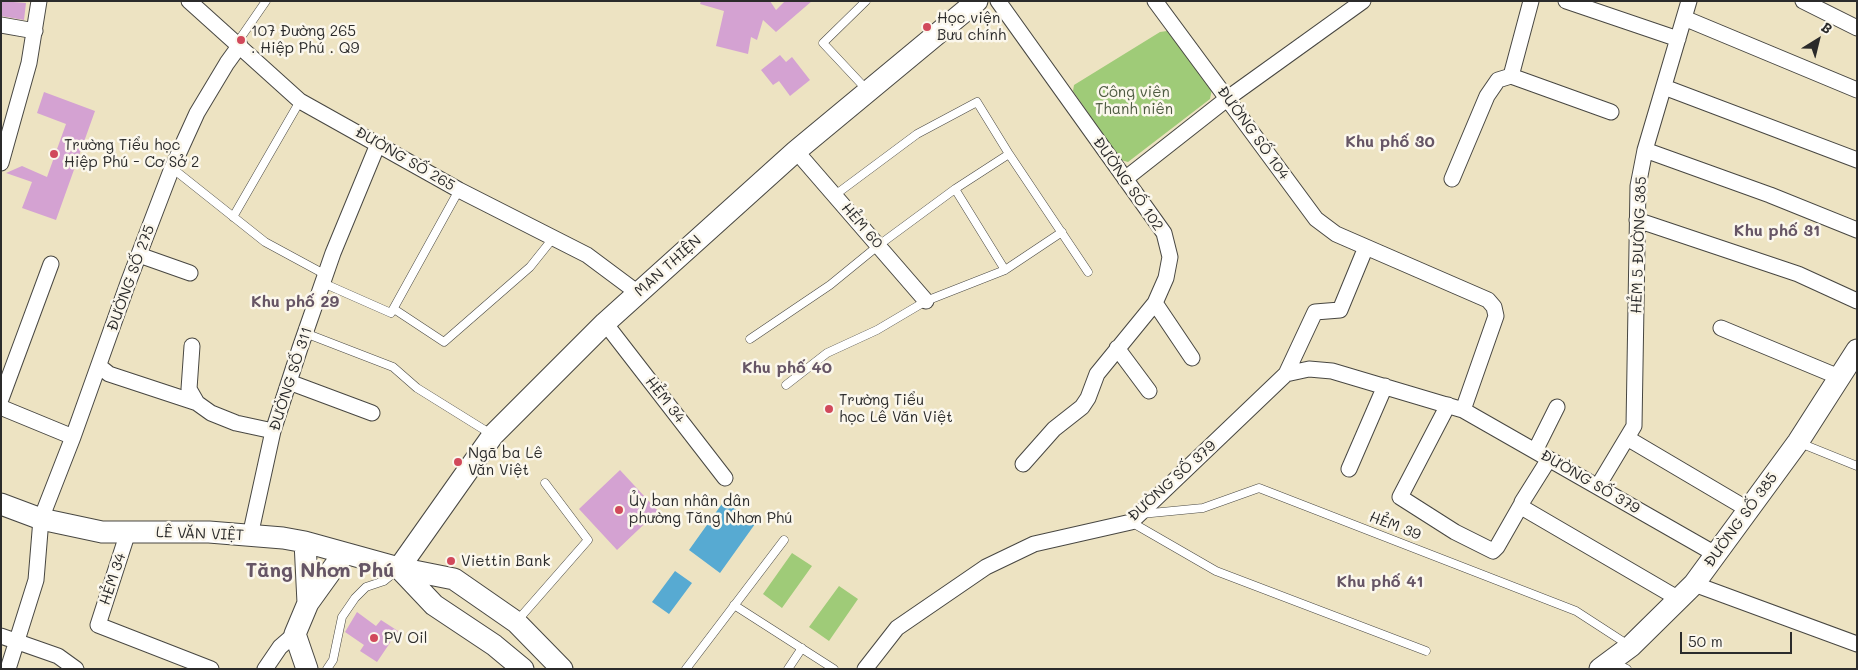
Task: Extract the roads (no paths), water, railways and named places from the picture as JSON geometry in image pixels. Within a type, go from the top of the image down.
[{"type":"street","points":[[1,163],[29,63],[39,1]]},
{"type":"street","name":"ĐƯỜNG SỐ 265","points":[[189,1],[300,100],[459,190],[587,254],[638,294]]},
{"type":"street","name":"MAN THIỆN","points":[[399,568],[493,436],[605,323],[796,151],[977,1]]},
{"type":"street","name":"ĐƯỜNG SỐ 102","points":[[998,1],[1164,233],[1170,257],[1166,278],[1155,303],[1096,374],[1088,398],[1082,407],[1054,429],[1023,464]]},
{"type":"street","name":"ĐƯỜNG SỐ 104","points":[[1154,1],[1228,98],[1316,219],[1336,234],[1366,247]]},
{"type":"street","points":[[1125,178],[1228,98],[1363,1]]},
{"type":"street","points":[[1510,76],[1531,1]]},
{"type":"street","points":[[1566,1],[1678,39]]},
{"type":"street","name":"HẺM 5 ĐƯỜNG 385","points":[[1598,486],[1634,426],[1638,186],[1645,150],[1689,1]]},
{"type":"street","points":[[1803,1],[1857,28]]},
{"type":"street","points":[[1684,18],[1857,90]]},
{"type":"street","points":[[1,25],[35,31]]},
{"type":"street","name":"ĐƯỜNG SỐ 275","points":[[8,669],[36,580],[41,519],[172,168],[197,113],[238,44]]},
{"type":"street","points":[[1452,179],[1487,96],[1498,80],[1510,76],[1612,112]]},
{"type":"street","points":[[1664,87],[1857,160]]},
{"type":"street","name":"ĐƯỜNG SỐ 311","points":[[250,536],[273,431],[305,333],[324,279],[378,144]]},
{"type":"street","points":[[1645,150],[1770,194],[1857,230]]},
{"type":"street","name":"HẺM 60","points":[[796,151],[926,301]]},
{"type":"street","points":[[1637,220],[1798,274],[1857,301]]},
{"type":"street","points":[[1286,374],[1314,312],[1340,310],[1366,247],[1488,300],[1494,308],[1496,316],[1463,410]]},
{"type":"street","points":[[139,255],[190,273]]},
{"type":"street","points":[[51,264],[3,404],[73,437]]},
{"type":"street","points":[[1155,303],[1192,358]]},
{"type":"street","name":"HẺM 34","points":[[605,323],[725,478]]},
{"type":"street","points":[[1720,328],[1839,377]]},
{"type":"street","points":[[192,346],[189,389],[197,403]]},
{"type":"street","points":[[1117,348],[1149,391]]},
{"type":"street","name":"ĐƯỜNG SỐ 385","points":[[1612,666],[1694,584],[1717,555],[1798,442],[1857,350]]},
{"type":"street","points":[[99,366],[109,374],[197,403],[211,413],[236,423],[273,431]]},
{"type":"street","name":"ĐƯỜNG SỐ 379","points":[[865,669],[897,628],[986,567],[1034,544],[1135,518],[1286,374],[1309,369],[1332,371],[1463,410],[1717,555]]},
{"type":"street","points":[[289,382],[372,413]]},
{"type":"street","points":[[1350,469],[1385,386]]},
{"type":"street","points":[[1448,405],[1400,497],[1455,532],[1493,551],[1549,459]]},
{"type":"street","points":[[1535,451],[1557,407]]},
{"type":"street","points":[[1627,438],[1749,510]]},
{"type":"street","name":"LÊ VĂN VIỆT","points":[[1,504],[41,519],[102,532],[209,532],[283,538],[306,542],[399,568],[454,579],[516,622],[562,669]]},
{"type":"street","points":[[1521,505],[1523,508],[1678,599]]},
{"type":"street","name":"HẺM 34","points":[[128,532],[98,626],[211,669]]},
{"type":"street","points":[[306,542],[308,603]]},
{"type":"street","points":[[265,669],[280,647],[295,634],[308,603],[344,553]]},
{"type":"street","points":[[399,568],[434,605],[494,645],[523,669]]},
{"type":"street","points":[[1694,584],[1857,644]]},
{"type":"street","points":[[295,634],[307,669]]},
{"type":"street","points":[[1,636],[58,656],[76,669]]},
{"type":"lane","points":[[238,44],[266,1]]},
{"type":"lane","points":[[866,1],[823,43],[868,91]]},
{"type":"lane","points":[[233,216],[300,100]]},
{"type":"lane","points":[[835,196],[917,134],[977,102],[1009,154],[1088,272]]},
{"type":"lane","points":[[750,339],[830,284],[879,245],[955,190],[1009,154]]},
{"type":"lane","points":[[172,168],[265,242],[324,279],[393,311],[444,342],[530,267],[554,237]]},
{"type":"lane","points":[[393,311],[459,190]]},
{"type":"lane","points":[[955,190],[1005,270]]},
{"type":"lane","points":[[786,385],[827,353],[877,330],[926,301],[1005,270],[1062,232]]},
{"type":"lane","points":[[305,333],[393,367],[417,388],[493,436]]},
{"type":"lane","points":[[1798,442],[1857,466]]},
{"type":"lane","points":[[516,622],[588,540],[545,483]]},
{"type":"lane","name":"HẺM 39","points":[[1135,518],[1203,508],[1258,488],[1576,611],[1631,646]]},
{"type":"lane","points":[[1135,518],[1216,571],[1426,651]]},
{"type":"lane","points":[[686,669],[784,540]]},
{"type":"lane","points":[[327,669],[333,660],[342,617],[351,604],[366,587],[384,581],[399,568]]},
{"type":"lane","points":[[734,605],[834,669]]},
{"type":"lane","points":[[788,669],[802,648]]},
{"type":"water","points":[[724,501],[755,524],[720,573],[689,550]]},
{"type":"water","points":[[675,571],[692,583],[669,614],[652,602]]},
{"type":"place","name":"Học viện Bưu chính","points":[[927,27]]},
{"type":"place","name":"107 Đường 265 . Hiệp Phú . Q9","points":[[241,40]]},
{"type":"place","name":"Trường Tiểu học Hiệp Phú - Cơ Sở 2","points":[[54,154]]},
{"type":"place","name":"Trường Tiểu học Lê Văn Việt","points":[[829,409]]},
{"type":"place","name":"Ngã ba Lê Văn Việt","points":[[458,462]]},
{"type":"place","name":"Ủy ban nhân dân phường Tăng Nhơn Phú","points":[[619,510]]},
{"type":"place","name":"Viettin Bank","points":[[451,561]]},
{"type":"place","name":"PV Oil","points":[[374,638]]},
{"type":"district","name":"Khu phố 30","points":[[1390,142]]},
{"type":"district","name":"Khu phố 31","points":[[1777,231]]},
{"type":"district","name":"Khu phố 29","points":[[295,302]]},
{"type":"district","name":"Khu phố 40","points":[[787,368]]},
{"type":"district","name":"Tăng Nhơn Phú","points":[[320,571]]},
{"type":"district","name":"Khu phố 41","points":[[1380,582]]},
{"type":"park label","name":"Công viên Thanh niên","points":[[1134,100]]}]
